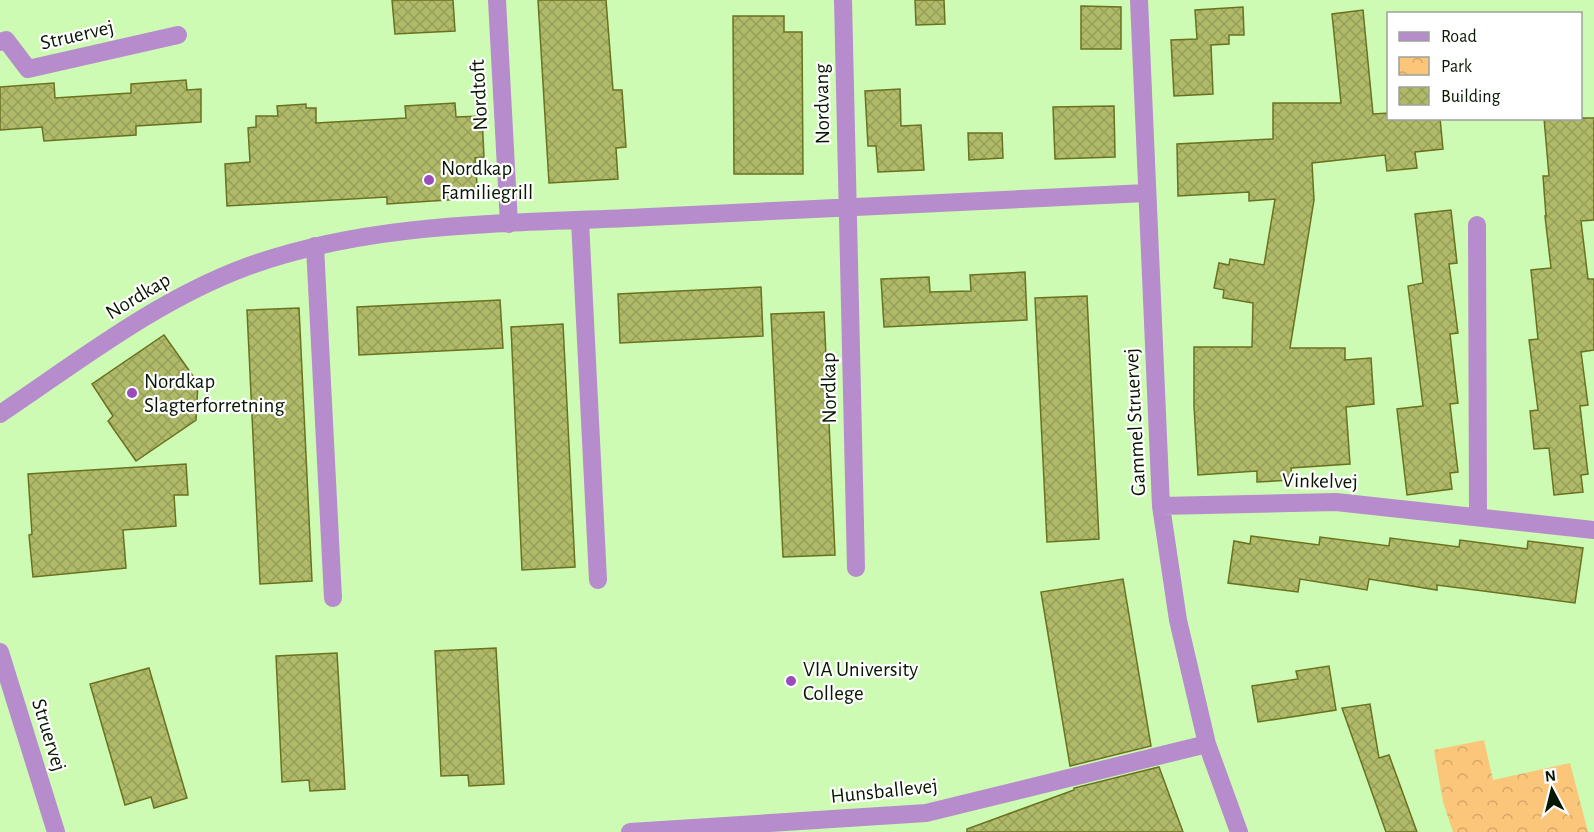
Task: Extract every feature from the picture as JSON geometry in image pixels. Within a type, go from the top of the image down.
[{"type":"street","name":"Nordtoft","points":[[496,0],[509,224]]},
{"type":"street","name":"Nordvang","points":[[843,0],[846,208]]},
{"type":"street","name":"Gammel Struervej","points":[[1138,0],[1161,506],[1178,620],[1207,744],[1239,832]]},
{"type":"street","name":"Struervej","points":[[0,42],[6,40],[28,69],[178,35]]},
{"type":"street","name":"Nordkap","points":[[0,414],[139,321],[194,289],[247,267],[315,246],[395,232],[509,224],[1146,193]]},
{"type":"street","name":"Nordkap","points":[[846,208],[856,568]]},
{"type":"street","points":[[580,221],[598,580]]},
{"type":"street","points":[[1477,225],[1478,516]]},
{"type":"street","points":[[315,246],[333,598]]},
{"type":"street","name":"Vinkelvej","points":[[1161,506],[1336,501],[1594,530]]},
{"type":"street","name":"Struervej","points":[[0,652],[56,832]]},
{"type":"street","name":"Hunsballevej","points":[[630,832],[926,813],[1207,744]]},
{"type":"green space","points":[[1484,740],[1493,780],[1570,763],[1588,832],[1453,832],[1443,802],[1434,750]]},
{"type":"building","points":[[392,0],[453,0],[455,31],[395,34]]},
{"type":"building","points":[[538,0],[606,0],[613,90],[622,90],[626,147],[616,148],[618,179],[549,183]]},
{"type":"building","points":[[915,0],[944,0],[945,24],[916,25]]},
{"type":"building","points":[[1081,6],[1121,7],[1121,49],[1081,49]]},
{"type":"building","points":[[1243,7],[1244,35],[1229,35],[1229,44],[1211,45],[1213,94],[1174,96],[1171,40],[1197,39],[1195,10]]},
{"type":"building","points":[[1363,10],[1373,114],[1387,113],[1387,120],[1440,120],[1443,149],[1415,152],[1417,168],[1387,171],[1385,155],[1312,163],[1314,200],[1290,348],[1345,348],[1345,360],[1371,358],[1374,404],[1346,407],[1350,464],[1291,468],[1292,480],[1257,482],[1257,471],[1198,475],[1194,406],[1194,347],[1252,347],[1253,303],[1223,298],[1224,290],[1214,288],[1219,263],[1229,265],[1230,259],[1264,265],[1275,199],[1249,201],[1249,192],[1178,196],[1177,144],[1273,139],[1273,103],[1341,103],[1332,14]]},
{"type":"building","points":[[733,16],[784,16],[784,32],[802,32],[803,174],[734,174]]},
{"type":"building","points":[[186,80],[187,90],[201,89],[201,122],[136,126],[136,135],[44,141],[42,127],[0,130],[0,87],[54,83],[55,98],[131,93],[131,84]]},
{"type":"building","points":[[900,89],[901,126],[921,125],[924,170],[878,172],[876,146],[868,146],[865,91]]},
{"type":"building","points":[[455,103],[456,117],[482,116],[484,157],[475,158],[478,198],[387,204],[387,197],[227,206],[225,164],[250,162],[248,128],[256,127],[256,116],[278,116],[277,106],[306,104],[306,108],[316,108],[316,123],[406,118],[405,106]]},
{"type":"building","points":[[1114,106],[1115,157],[1055,159],[1053,107]]},
{"type":"building","points":[[1594,118],[1594,220],[1581,221],[1588,279],[1594,279],[1594,350],[1581,352],[1588,405],[1580,406],[1588,474],[1581,475],[1583,492],[1554,495],[1549,448],[1534,449],[1530,411],[1538,410],[1529,340],[1538,339],[1531,270],[1551,268],[1543,176],[1549,176],[1544,120]]},
{"type":"building","points":[[968,133],[1002,133],[1003,158],[969,160]]},
{"type":"building","points":[[1451,210],[1457,263],[1449,264],[1458,333],[1450,334],[1458,403],[1450,404],[1458,472],[1450,473],[1452,489],[1407,495],[1397,409],[1423,406],[1408,286],[1423,283],[1415,214]]},
{"type":"building","points":[[1025,272],[1027,320],[884,327],[881,279],[929,277],[930,292],[971,291],[970,275]]},
{"type":"building","points":[[761,287],[763,336],[620,343],[618,294]]},
{"type":"building","points":[[1087,296],[1099,539],[1047,542],[1035,298]]},
{"type":"building","points":[[500,300],[503,348],[359,355],[357,307]]},
{"type":"building","points":[[299,308],[312,581],[260,584],[247,310]]},
{"type":"building","points":[[824,312],[835,555],[783,557],[771,314]]},
{"type":"building","points":[[563,324],[575,567],[522,570],[511,327]]},
{"type":"building","points":[[164,335],[198,383],[196,420],[136,461],[108,421],[113,416],[92,384]]},
{"type":"building","points":[[186,464],[188,495],[174,495],[176,526],[123,530],[126,568],[33,577],[29,535],[32,534],[28,474]]},
{"type":"building","points":[[1251,536],[1319,545],[1320,537],[1389,546],[1390,538],[1459,547],[1460,540],[1527,549],[1528,541],[1583,548],[1575,603],[1437,585],[1437,590],[1369,579],[1367,590],[1300,579],[1298,592],[1228,583],[1234,541],[1250,544]]},
{"type":"building","points":[[1123,579],[1151,746],[1070,766],[1041,592]]},
{"type":"building","points":[[496,648],[504,784],[469,786],[468,775],[441,776],[435,651]]},
{"type":"building","points":[[337,653],[345,789],[310,791],[309,780],[282,782],[276,656]]},
{"type":"building","points":[[1329,666],[1336,710],[1258,722],[1252,686],[1298,679],[1296,671]]},
{"type":"building","points":[[149,668],[187,798],[154,808],[151,797],[125,805],[90,684]]},
{"type":"building","points":[[1370,704],[1379,758],[1389,755],[1417,832],[1386,832],[1342,708]]},
{"type":"building","points":[[1159,767],[1183,832],[967,832],[967,829],[1074,790],[1074,788]]},
{"type":"place","name":"Nordkap Familiegrill","points":[[429,180]]},
{"type":"place","name":"Nordkap Slagterforretning","points":[[132,393]]},
{"type":"place","name":"VIA University College","points":[[791,681]]}]
